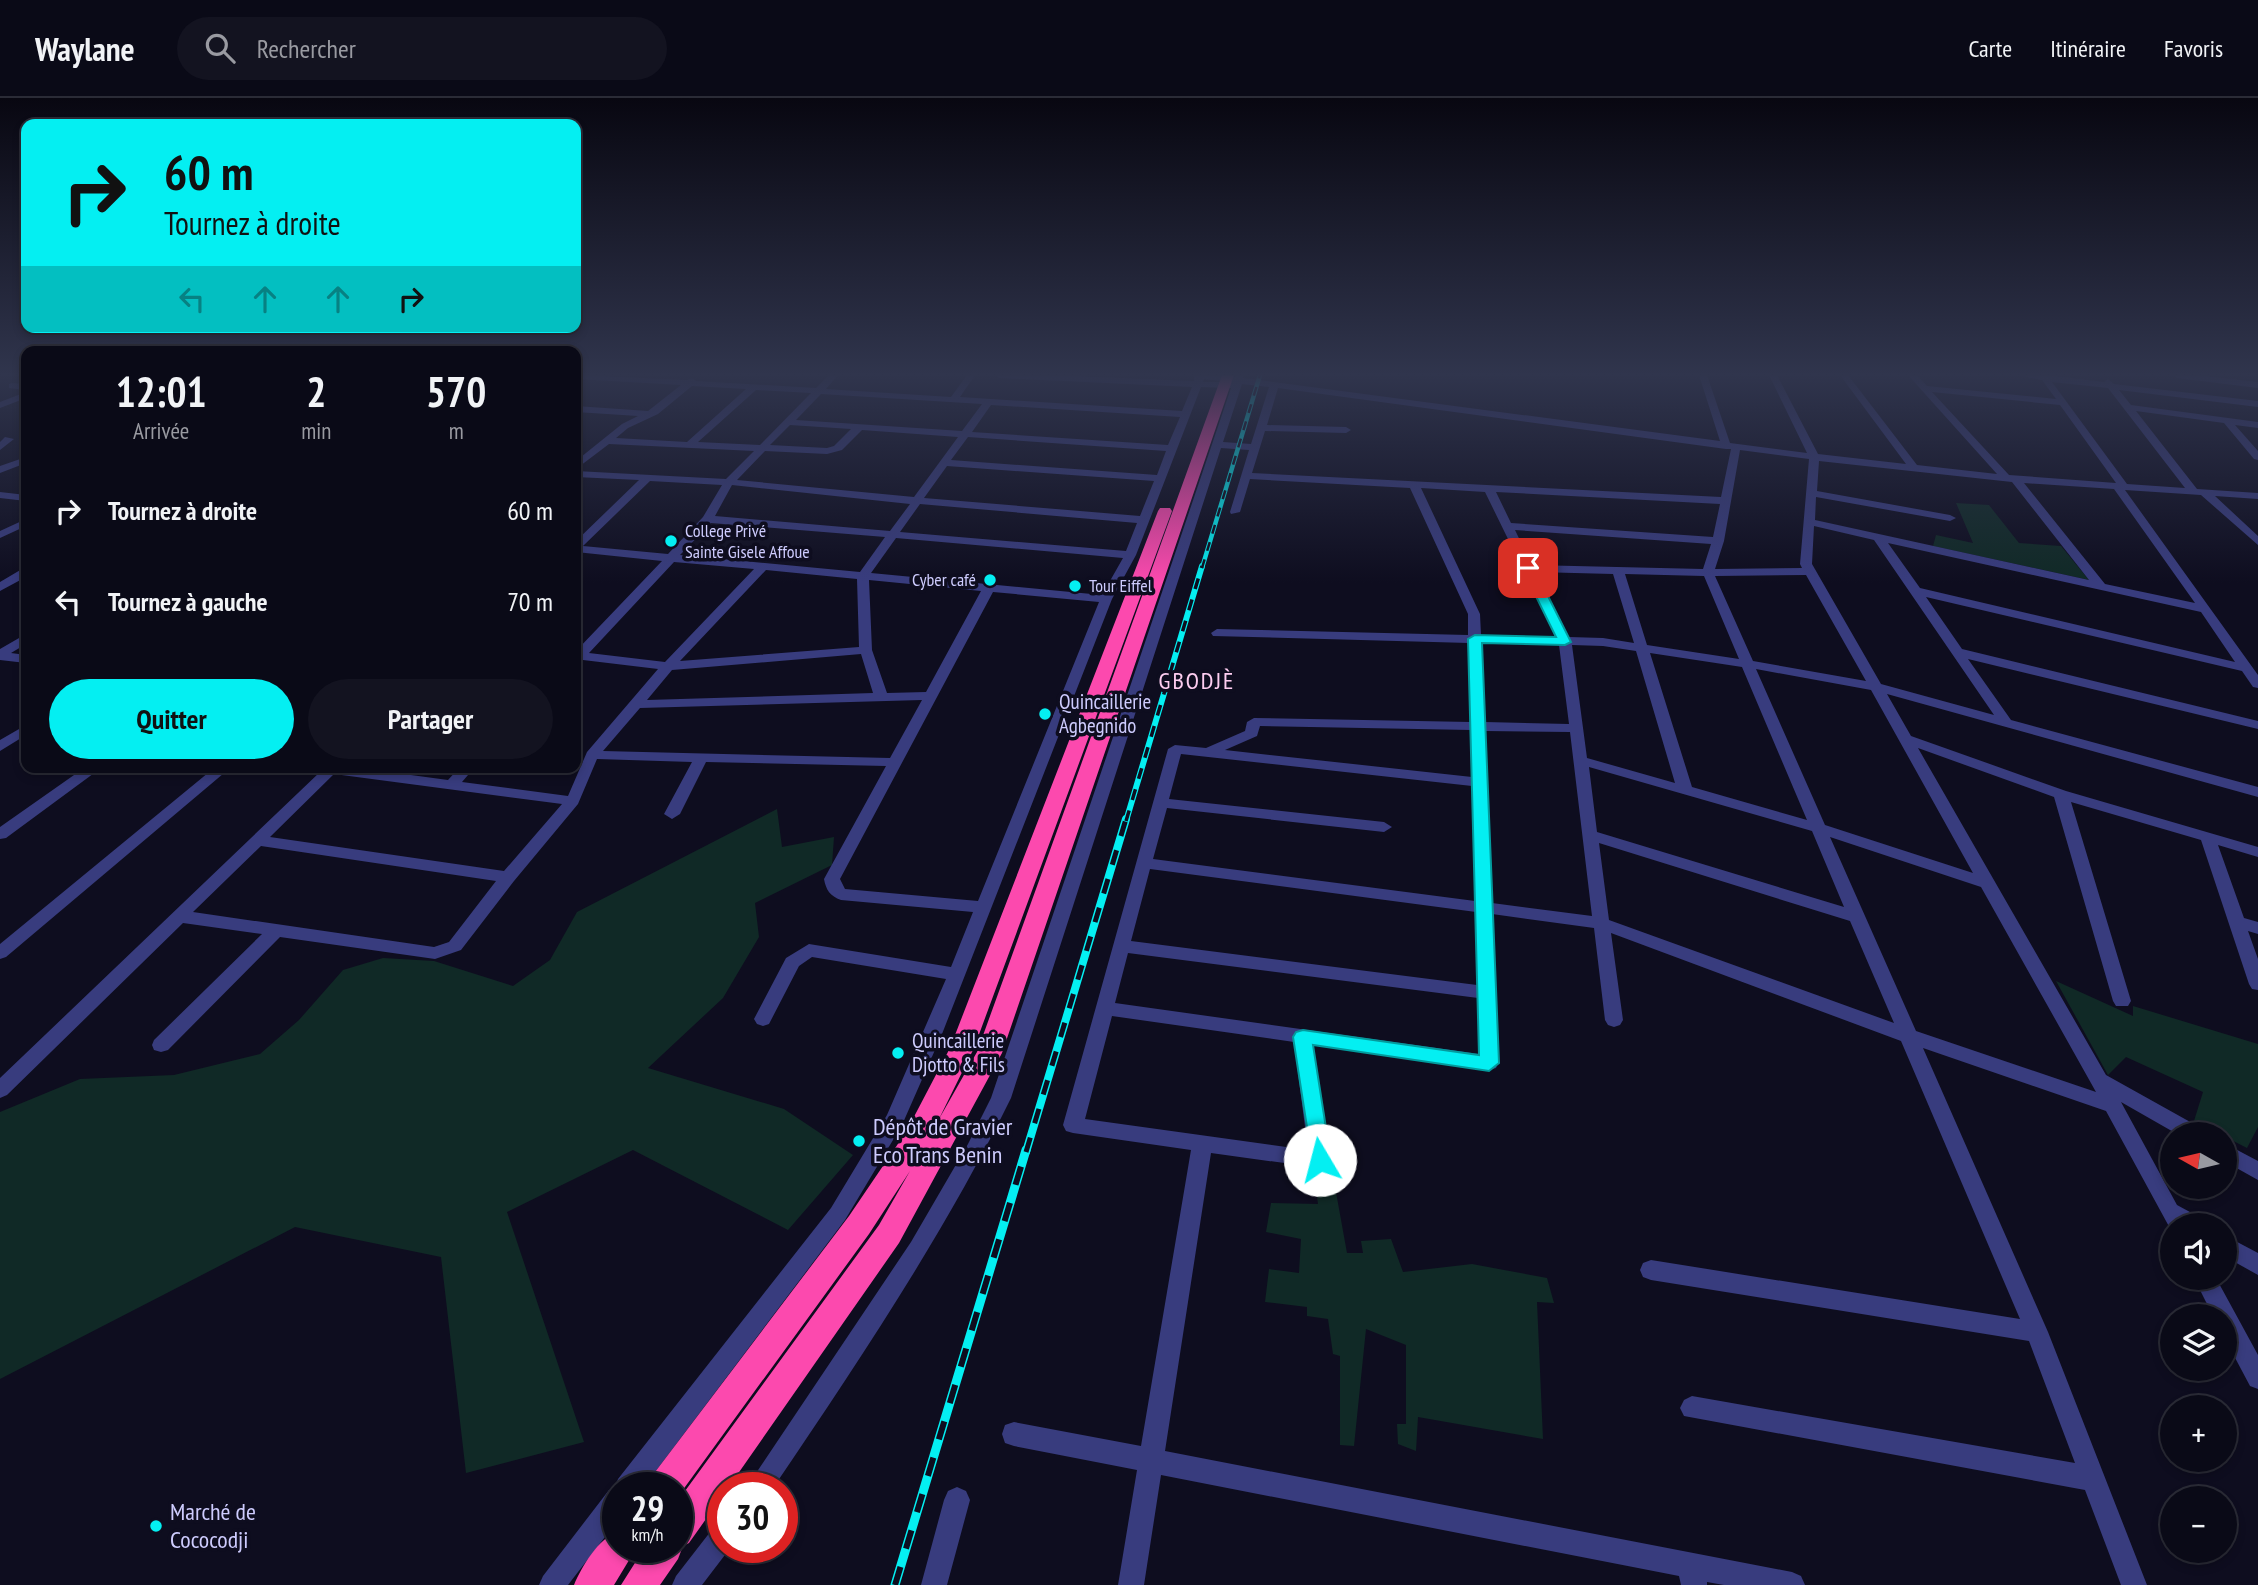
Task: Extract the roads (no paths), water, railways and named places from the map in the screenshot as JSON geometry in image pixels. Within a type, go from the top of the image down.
[{"type":"highway","points":[[676,1472],[859,1225],[915,1140],[962,1048],[1193,444]]},
{"type":"highway","points":[[693,1509],[889,1234],[989,1053],[1196,444]]},
{"type":"highway","points":[[592,1585],[608,1563]]},
{"type":"highway","points":[[639,1585],[655,1563]]},
{"type":"street","points":[[581,462],[602,444]]},
{"type":"street","points":[[711,444],[834,450],[840,444]]},
{"type":"street","points":[[581,653],[708,519],[729,482],[766,444]]},
{"type":"street","points":[[881,697],[866,650],[863,576],[957,444]]},
{"type":"street","points":[[1119,444],[1172,448]]},
{"type":"street","points":[[639,1472],[838,1214],[895,1119],[1106,599],[1130,555],[1173,444]]},
{"type":"street","points":[[1719,444],[2010,478],[2258,496]]},
{"type":"street","points":[[1808,444],[1814,457],[1806,564],[2099,1080],[2170,1213]]},
{"type":"street","points":[[1896,444],[1914,468]]},
{"type":"street","points":[[1978,444],[2010,478],[2101,587]]},
{"type":"street","points":[[2092,444],[2203,609],[2258,684]]},
{"type":"street","points":[[2159,444],[2200,493],[2258,542]]},
{"type":"street","points":[[769,1472],[922,1246],[979,1144],[1001,1098],[1217,445],[1257,447],[1235,512]]},
{"type":"street","points":[[1731,446],[1726,501],[1708,573],[2037,1332],[2134,1585]]},
{"type":"street","points":[[0,470],[21,462]]},
{"type":"street","points":[[944,463],[1161,478]]},
{"type":"street","points":[[581,474],[729,482],[1144,520]]},
{"type":"street","points":[[1246,476],[1726,501]]},
{"type":"street","points":[[581,543],[646,479]]},
{"type":"street","points":[[1105,1008],[1489,1063],[1474,614],[1415,484]]},
{"type":"street","points":[[1488,487],[1565,642],[1614,1020]]},
{"type":"street","points":[[1811,493],[1950,519]]},
{"type":"street","points":[[0,495],[21,497]]},
{"type":"street","points":[[708,519],[1130,555]]},
{"type":"street","points":[[1810,522],[2203,609]]},
{"type":"street","points":[[0,535],[21,524]]},
{"type":"street","points":[[1508,526],[1718,541]]},
{"type":"street","points":[[1878,538],[2006,723]]},
{"type":"street","points":[[581,549],[1106,599]]},
{"type":"street","points":[[178,916],[445,952],[455,946],[508,877],[573,801],[592,755],[634,704],[763,567]]},
{"type":"street","points":[[1528,568],[1708,573],[1810,571]]},
{"type":"street","points":[[1618,571],[1685,790]]},
{"type":"street","points":[[0,587],[21,575]]},
{"type":"street","points":[[983,907],[841,894],[834,888],[832,878],[892,762],[989,588]]},
{"type":"street","points":[[1915,591],[2246,668]]},
{"type":"street","points":[[1217,633],[1603,642],[1748,664],[1875,687],[2258,792]]},
{"type":"street","points":[[0,655],[21,641]]},
{"type":"street","points":[[581,657],[668,666],[866,650]]},
{"type":"street","points":[[1957,652],[2258,725]]},
{"type":"street","points":[[0,655],[21,658]]},
{"type":"street","points":[[634,704],[930,696]]},
{"type":"street","points":[[1209,752],[1252,733],[1254,722],[1575,728]]},
{"type":"street","points":[[3,743],[21,732]]},
{"type":"street","points":[[1905,739],[2061,794],[2258,852]]},
{"type":"street","points":[[1303,1037],[1320,1160],[1073,1125],[1175,748],[1480,782]]},
{"type":"street","points":[[592,755],[892,762]]},
{"type":"street","points":[[672,814],[701,758]]},
{"type":"street","points":[[1580,760],[1819,828],[1987,883]]},
{"type":"street","points":[[0,834],[87,773]]},
{"type":"street","points":[[0,953],[217,773]]},
{"type":"street","points":[[0,1090],[324,773]]},
{"type":"street","points":[[359,773],[573,801]]},
{"type":"street","points":[[451,785],[462,773]]},
{"type":"street","points":[[2061,794],[2122,1001]]},
{"type":"street","points":[[1160,803],[1384,827]]},
{"type":"street","points":[[1589,835],[1858,917]]},
{"type":"street","points":[[2207,836],[2258,984]]},
{"type":"street","points":[[258,840],[508,877]]},
{"type":"street","points":[[1144,863],[1601,923],[1909,1036],[2112,1105]]},
{"type":"street","points":[[2235,921],[2258,928]]},
{"type":"street","points":[[161,1045],[275,931]]},
{"type":"street","points":[[1122,946],[1487,993]]},
{"type":"street","points":[[762,1019],[792,962],[810,950],[956,974]]},
{"type":"street","points":[[2099,1080],[2173,1122]]},
{"type":"street","points":[[1131,1585],[1202,1144]]},
{"type":"street","points":[[2237,1159],[2258,1171]]},
{"type":"street","points":[[2237,1252],[2258,1265]]},
{"type":"street","points":[[1651,1270],[2037,1332]]},
{"type":"street","points":[[2211,1290],[2258,1378]]},
{"type":"street","points":[[1692,1408],[2094,1479]]},
{"type":"street","points":[[1014,1434],[1151,1460],[1692,1575],[1792,1585]]},
{"type":"street","points":[[934,1585],[957,1500]]},
{"type":"street","points":[[552,1585],[602,1520]]},
{"type":"street","points":[[685,1585],[707,1557]]},
{"type":"railway","points":[[1202,568],[1239,444]]},
{"type":"railway","points":[[1126,821],[1202,566]]},
{"type":"railway","points":[[1026,1152],[1126,819]]},
{"type":"railway","points":[[895,1585],[1026,1150]]},
{"type":"place","name":"College Privé Sainte Gisele Affoue","points":[[671,541]]},
{"type":"place","name":"Cyber café","points":[[990,580]]},
{"type":"place","name":"Tour Eiffel","points":[[1075,586]]},
{"type":"place","name":"Quincaillerie Agbegnido","points":[[1045,714]]},
{"type":"place","name":"Quincaillerie Djotto & Fils","points":[[898,1053]]},
{"type":"place","name":"Dépôt de Gravier Eco Trans Benin","points":[[859,1141]]},
{"type":"place","name":"Marché de Cococodji","points":[[156,1526]]},
{"type":"district","name":"GBODJÈ","points":[[1197,681]]}]
